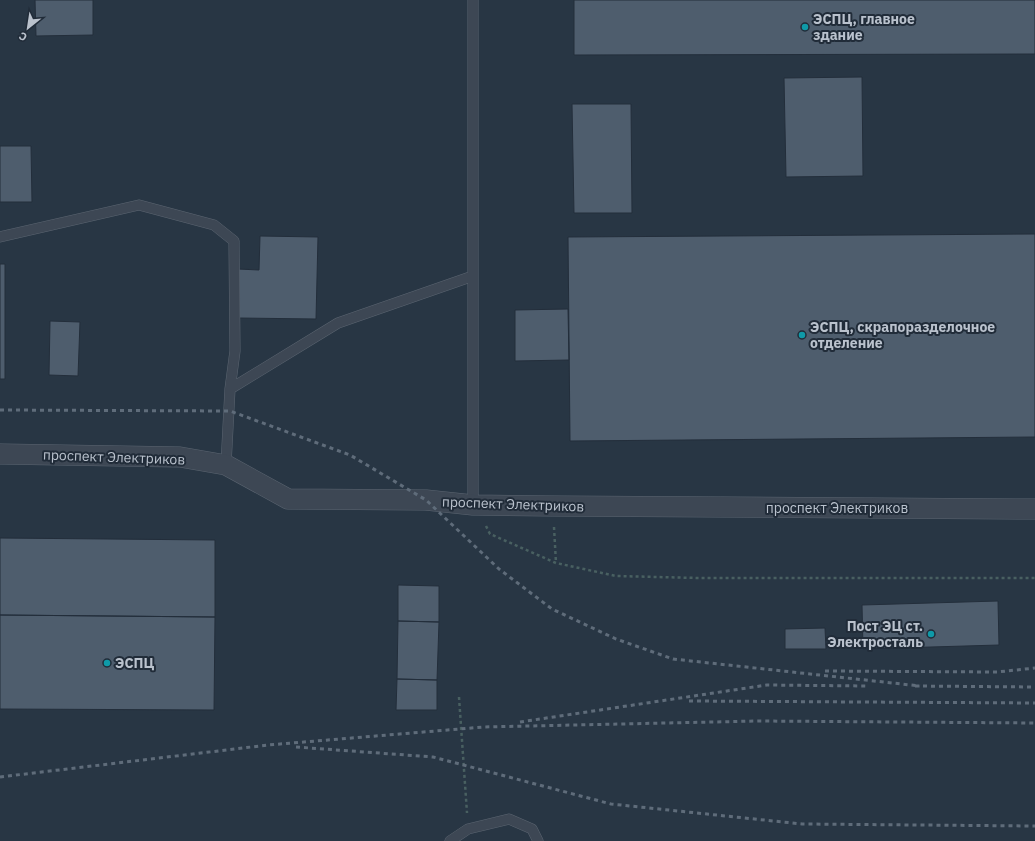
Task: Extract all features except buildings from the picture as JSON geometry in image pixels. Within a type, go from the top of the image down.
[{"type":"street","name":"проспект Электриков","points":[[0,454],[180,457],[226,464],[288,499],[426,500],[473,505],[1035,510]]},
{"type":"lane","points":[[473,0],[473,505]]},
{"type":"lane","points":[[0,237],[139,205],[214,225],[234,241],[235,351],[230,389],[226,464]]},
{"type":"lane","points":[[230,389],[338,323],[473,276]]},
{"type":"lane","points":[[450,841],[468,829],[509,819],[532,829],[538,841]]},
{"type":"path","points":[[473,505],[490,534],[556,563],[616,576],[698,578],[1035,578]]},
{"type":"path","points":[[552,506],[556,563]]},
{"type":"path","points":[[459,697],[468,829]]},
{"type":"railway","points":[[0,410],[230,411],[350,455],[426,500],[499,569],[552,609],[616,639],[673,659],[920,686]]},
{"type":"railway","points":[[825,671],[997,672],[1035,668]]},
{"type":"railway","points":[[520,722],[767,685],[867,686]]},
{"type":"railway","points":[[915,686],[1035,687]]},
{"type":"railway","points":[[689,701],[1035,703]]},
{"type":"railway","points":[[0,777],[268,745],[483,727],[758,721],[1035,723]]},
{"type":"railway","points":[[296,747],[433,757],[611,804],[802,824],[1035,826]]},
{"type":"place","name":"ЭСПЦ, главное здание","points":[[805,27]]},
{"type":"place","name":"ЭСПЦ, скрапоразделочное отделение","points":[[802,335]]},
{"type":"place","name":"Пост ЭЦ ст. Электросталь","points":[[931,634]]},
{"type":"place","name":"ЭСПЦ","points":[[107,663]]}]
